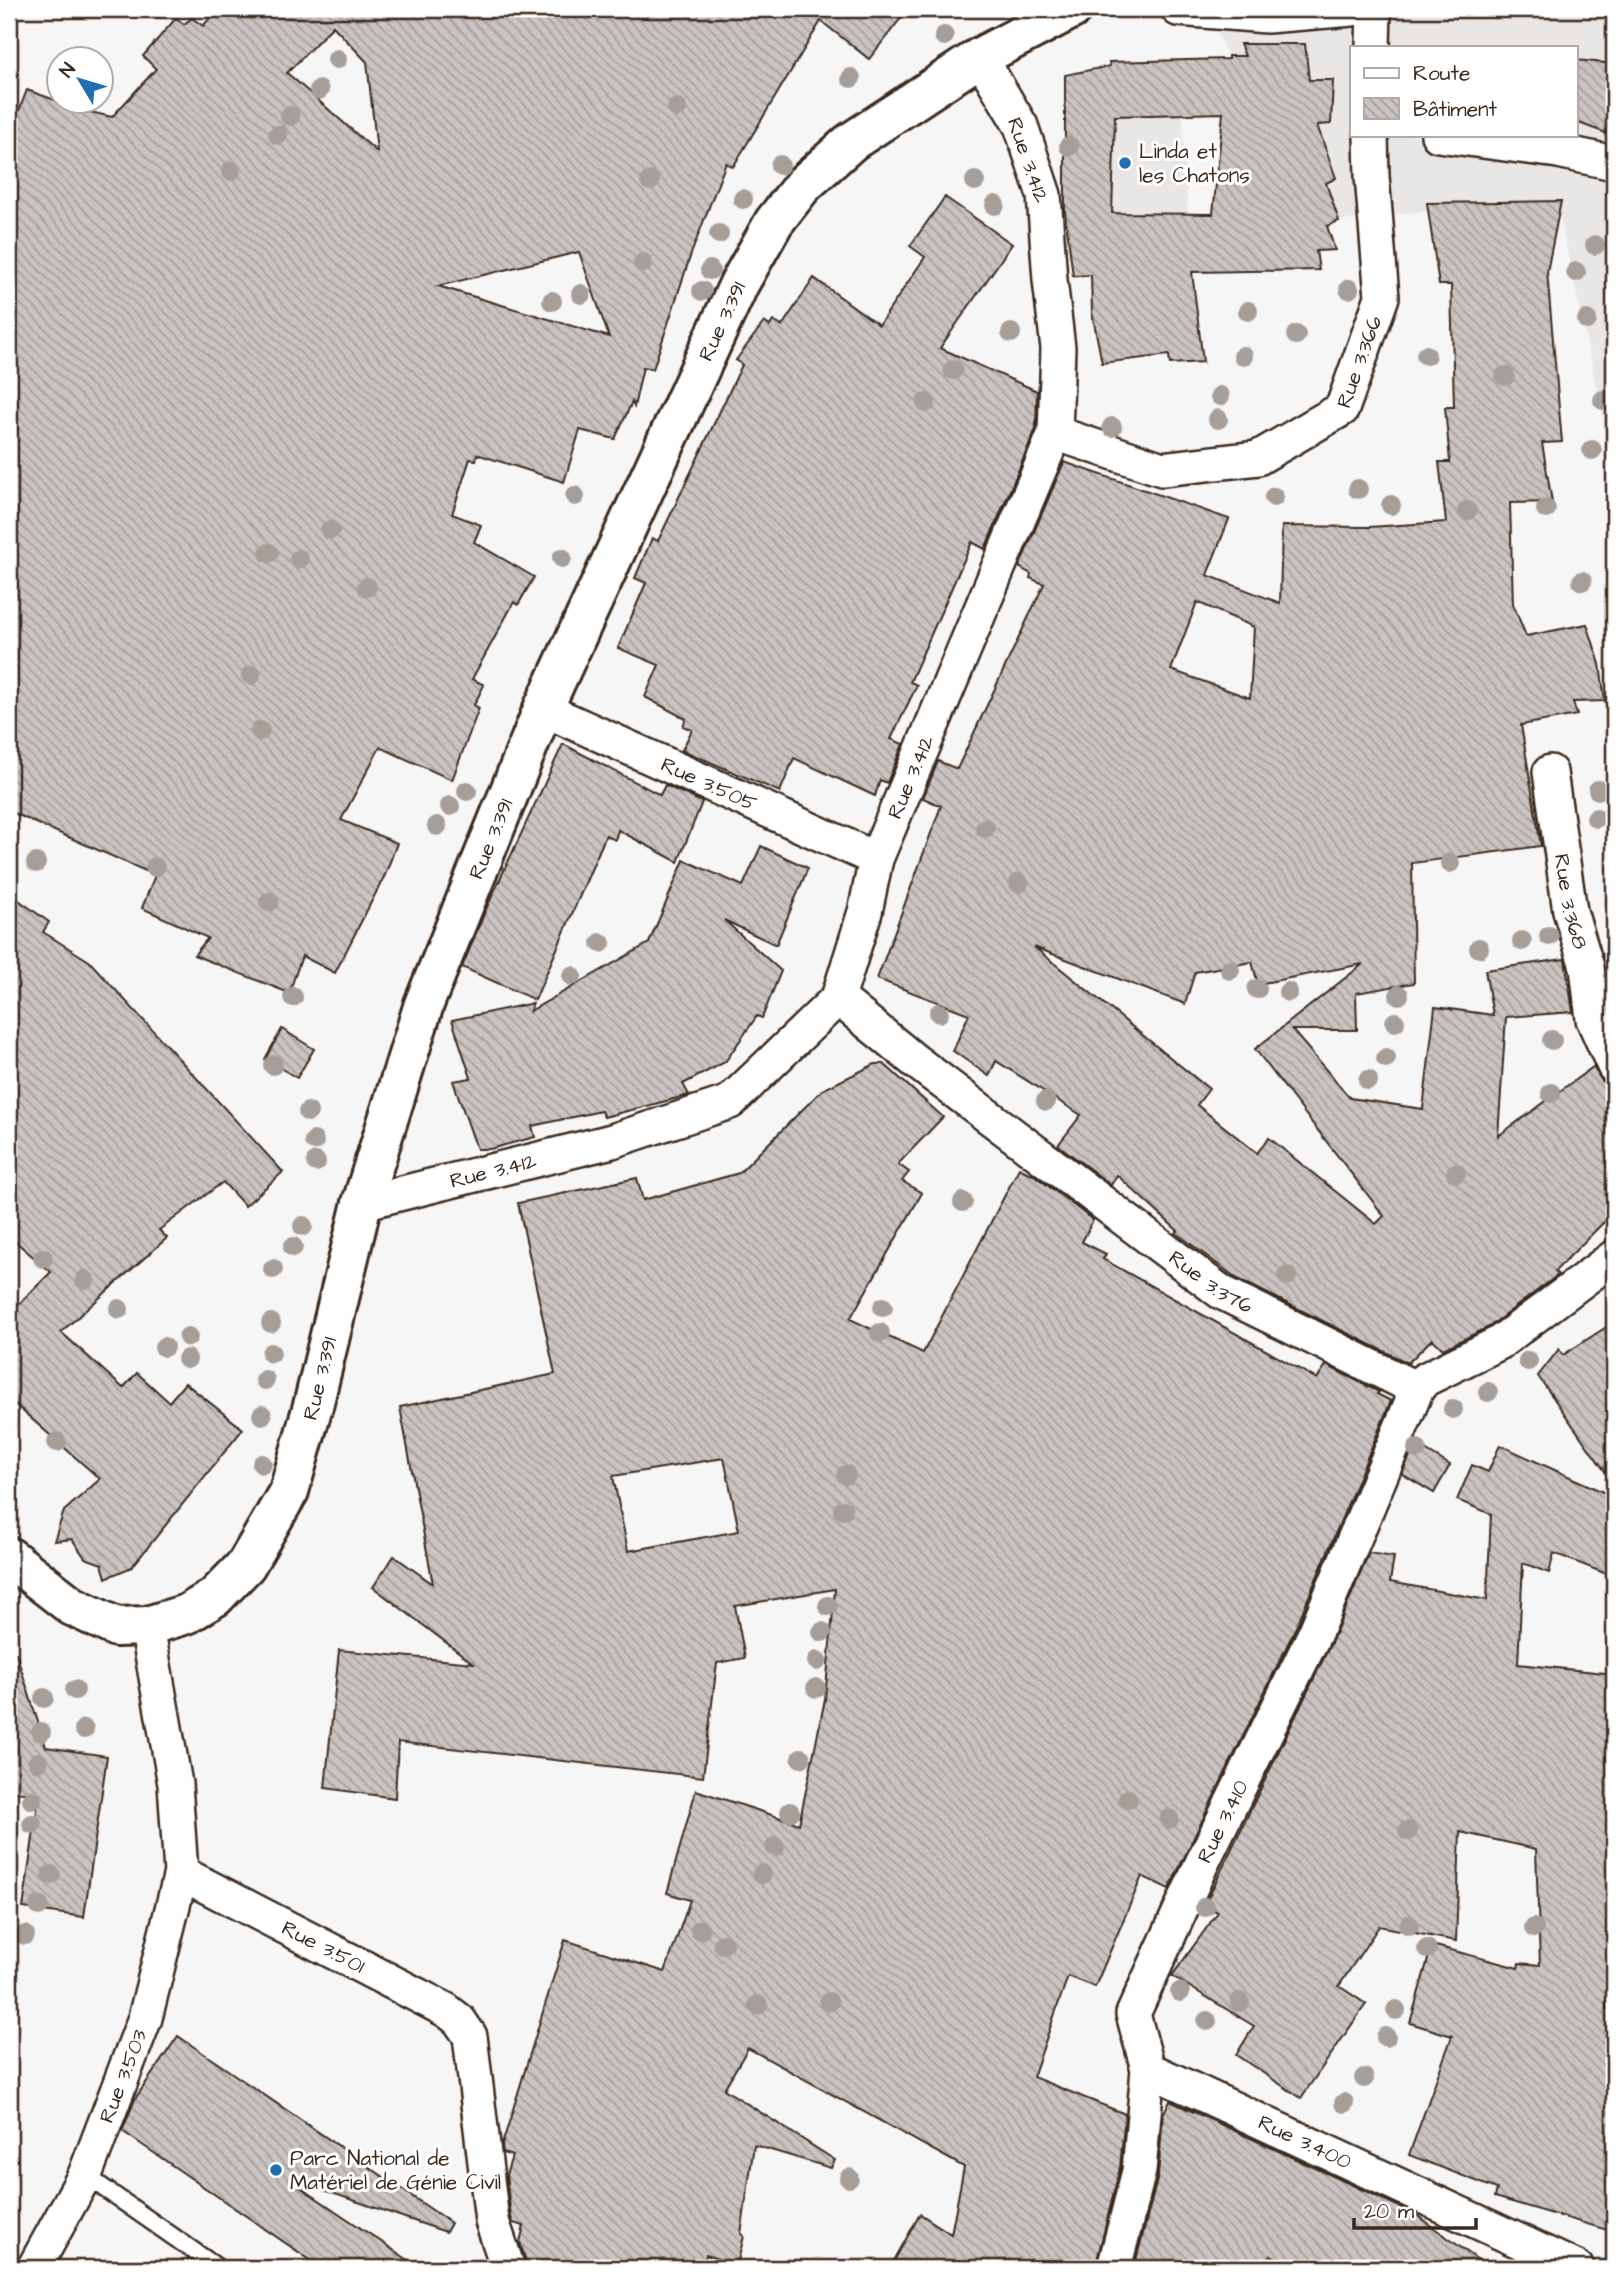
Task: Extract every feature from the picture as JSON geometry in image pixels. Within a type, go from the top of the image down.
[{"type":"main road","name":"Rue 3.391","points":[[9,1558],[72,1606],[116,1627],[146,1626],[187,1614],[215,1597],[246,1565],[289,1491],[314,1402],[362,1203],[424,1004],[543,709],[739,284],[774,222],[803,185],[851,142],[1055,13]]},
{"type":"street","points":[[1178,9],[1267,16],[1352,9]]},
{"type":"street","points":[[1373,46],[1374,9]]},
{"type":"street","name":"Rue 3.412","points":[[362,1203],[612,1141],[730,1101],[838,998],[865,912],[876,859],[1055,433],[1058,348],[1044,195],[1021,126],[980,58]]},
{"type":"street","name":"Rue 3.366","points":[[1055,433],[1161,469],[1258,458],[1342,410],[1382,297],[1371,136]]},
{"type":"street","points":[[1446,136],[1558,151],[1614,163]]},
{"type":"street","name":"Rue 3.505","points":[[543,709],[876,859]]},
{"type":"street","name":"Rue 3.368","points":[[1550,772],[1570,911],[1587,967],[1593,1019],[1614,1066]]},
{"type":"street","name":"Rue 3.376","points":[[838,998],[915,1061],[1220,1292],[1417,1388]]},
{"type":"street","points":[[1417,1388],[1424,1380],[1499,1343],[1614,1257]]},
{"type":"street","name":"Rue 3.410","points":[[1114,2268],[1139,2171],[1148,2069],[1133,2014],[1202,1863],[1315,1633],[1417,1388]]},
{"type":"street","points":[[146,1626],[175,1784],[181,1873]]},
{"type":"street","name":"Rue 3.503","points":[[34,2268],[85,2175],[145,2018],[181,1873]]},
{"type":"street","name":"Rue 3.501","points":[[181,1873],[446,2010],[458,2020],[470,2036],[492,2221],[508,2268]]},
{"type":"street","name":"Rue 3.400","points":[[1148,2069],[1577,2268]]},
{"type":"lane","points":[[85,2175],[218,2268]]},
{"type":"shaded area","points":[[1217,9],[1614,9],[1614,444],[1609,445],[1558,209],[1531,201],[1504,202],[1339,221],[1326,183],[1335,177],[1317,125],[1331,123],[1332,80],[1309,80],[1305,44],[1241,44],[1245,56],[1228,56],[1218,35]]},
{"type":"shaded area","name":"Linda et les Chatons","points":[[1179,60],[1188,214],[1065,212],[1065,75],[1109,66],[1109,62]]},
{"type":"building","points":[[218,9],[908,9],[869,59],[821,21],[733,167],[726,163],[691,254],[653,369],[643,367],[634,407],[632,402],[615,439],[580,430],[564,482],[477,454],[476,460],[470,459],[452,514],[481,525],[474,542],[534,577],[518,605],[514,602],[472,679],[484,685],[474,705],[479,708],[452,780],[380,747],[341,820],[397,843],[385,875],[335,973],[302,956],[289,993],[194,955],[208,938],[142,908],[155,875],[9,811],[9,116],[16,118],[27,90],[46,97],[46,116],[116,116],[116,113],[156,69],[143,56],[176,18],[184,24],[192,18],[203,26]],"holes":[[[333,26],[367,62],[377,152],[287,73]],[[579,252],[609,337],[438,286]]]},
{"type":"building","points":[[1240,44],[1305,44],[1309,80],[1333,80],[1331,124],[1317,125],[1336,178],[1326,183],[1339,221],[1327,226],[1335,250],[1316,251],[1319,270],[1192,272],[1203,362],[1170,364],[1169,355],[1102,363],[1092,312],[1091,275],[1073,276],[1065,212],[1065,75],[1110,66],[1109,62],[1228,59],[1228,56],[1245,56]],"holes":[[[1223,113],[1213,214],[1112,213],[1115,116]]]},
{"type":"building","points":[[1578,60],[1614,64],[1614,136],[1578,123]]},
{"type":"building","points":[[945,197],[1012,244],[940,348],[1037,391],[1036,429],[985,549],[972,542],[910,682],[917,685],[891,739],[903,744],[887,783],[880,780],[875,796],[794,758],[780,792],[682,750],[692,730],[683,726],[686,719],[645,697],[659,665],[618,648],[646,583],[635,578],[652,538],[658,541],[742,365],[736,360],[764,322],[770,326],[773,321],[782,326],[814,278],[879,325],[925,257],[910,246]]},
{"type":"building","points":[[1561,201],[1547,272],[1562,442],[1542,443],[1552,502],[1510,503],[1513,604],[1526,636],[1587,624],[1600,664],[1605,701],[1573,702],[1577,715],[1521,725],[1541,846],[1412,863],[1414,983],[1356,993],[1357,1030],[1292,1030],[1350,1098],[1423,1109],[1435,1007],[1493,1015],[1485,970],[1565,959],[1573,1012],[1506,1017],[1498,1136],[1593,1067],[1602,1081],[1614,1085],[1614,1212],[1555,1271],[1558,1275],[1489,1327],[1443,1349],[1432,1339],[1408,1363],[1236,1278],[1176,1233],[1178,1231],[1117,1175],[1111,1185],[1058,1145],[1081,1115],[996,1061],[989,1076],[953,1051],[969,1014],[877,979],[941,806],[923,798],[938,761],[957,769],[1044,584],[1030,578],[1031,574],[1019,567],[1064,462],[1229,519],[1207,575],[1280,603],[1282,526],[1369,527],[1446,522],[1439,462],[1450,462],[1445,407],[1454,407],[1451,285],[1439,285],[1427,203]],"holes":[[[1197,602],[1254,627],[1250,698],[1171,670]],[[1034,947],[1185,1004],[1195,972],[1252,962],[1258,984],[1363,964],[1255,1049],[1384,1216],[1376,1224],[1269,1138],[1257,1153],[1197,1105],[1209,1089]]]},
{"type":"building","points":[[563,744],[660,795],[665,785],[702,802],[678,862],[618,830],[615,840],[606,835],[535,1000],[462,967]]},
{"type":"building","points":[[761,846],[808,868],[776,945],[724,920],[781,971],[762,1018],[757,1016],[725,1062],[683,1084],[689,1095],[604,1117],[601,1111],[532,1126],[535,1137],[490,1149],[477,1149],[453,1081],[471,1078],[452,1020],[533,1003],[530,1011],[649,943],[684,860],[743,886]]},
{"type":"building","points":[[9,893],[49,922],[43,932],[89,961],[283,1172],[245,1206],[223,1182],[159,1230],[167,1238],[61,1332],[123,1388],[137,1373],[169,1402],[185,1383],[243,1429],[132,1567],[106,1578],[102,1564],[85,1558],[72,1539],[54,1541],[64,1511],[100,1479],[9,1399],[9,1314],[51,1272],[9,1236]]},
{"type":"building","points":[[1614,953],[1614,1009],[1611,1009],[1603,954]]},
{"type":"building","points":[[282,1029],[314,1049],[297,1078],[265,1059]]},
{"type":"building","points":[[875,1064],[884,1064],[943,1117],[898,1164],[909,1172],[902,1181],[922,1193],[850,1319],[923,1353],[1019,1168],[1034,1175],[1093,1220],[1082,1242],[1106,1254],[1103,1259],[1317,1379],[1326,1365],[1391,1401],[1297,1625],[1169,1889],[1142,1876],[1095,1987],[1068,1976],[1033,2077],[1125,2114],[1120,2168],[1095,2268],[890,2268],[920,2214],[951,2234],[964,2167],[748,2048],[724,2089],[835,2160],[831,2168],[754,2145],[741,2234],[744,2236],[737,2265],[706,2255],[703,2268],[538,2268],[526,2262],[520,2242],[524,2226],[513,2223],[511,2217],[506,2175],[512,2156],[503,2153],[502,2145],[565,1940],[665,1972],[690,1900],[667,1893],[696,1790],[799,1824],[825,1699],[835,1589],[735,1606],[745,1658],[717,1663],[703,1777],[398,1742],[395,1798],[325,1788],[339,1650],[473,1663],[373,1587],[394,1556],[433,1584],[400,1407],[555,1374],[518,1203],[637,1178],[643,1200],[739,1173],[822,1090]],"holes":[[[724,1458],[739,1531],[628,1551],[613,1476]]]},
{"type":"building","points":[[1614,1322],[1614,1484],[1538,1376],[1559,1349],[1563,1355]]},
{"type":"building","points":[[1415,1444],[1450,1465],[1434,1493],[1402,1474]]},
{"type":"building","points":[[1500,1445],[1614,1497],[1614,1577],[1554,1553],[1549,1573],[1523,1563],[1518,1664],[1614,1674],[1614,1942],[1606,2009],[1614,2010],[1614,2232],[1495,2197],[1497,2189],[1409,2155],[1452,2036],[1410,2023],[1432,1945],[1518,1968],[1519,1963],[1540,1965],[1536,1849],[1460,1832],[1456,1941],[1379,1926],[1339,1986],[1366,2004],[1301,2098],[1236,2055],[1254,2026],[1172,1976],[1218,1912],[1204,1906],[1332,1641],[1369,1553],[1394,1557],[1390,1582],[1487,1600],[1491,1514],[1457,1500],[1472,1465],[1488,1472]]},
{"type":"building","points":[[16,1653],[46,1747],[107,1756],[84,1917],[23,1908],[39,1795],[9,1791],[9,1654]]},
{"type":"building","name":"Parc National de Matériel de Génie Civil","points":[[178,2036],[451,2223],[446,2232],[303,2183],[300,2187],[420,2268],[322,2268],[122,2131],[135,2099]]},
{"type":"building","points":[[1170,2101],[1415,2214],[1489,2268],[1294,2268],[1271,2255],[1262,2268],[1134,2268],[1158,2176],[1163,2114]]},
{"type":"place","name":"Linda et les Chatons","points":[[1125,163]]},
{"type":"place","name":"Parc National de Matériel de Génie Civil","points":[[276,2170]]}]
